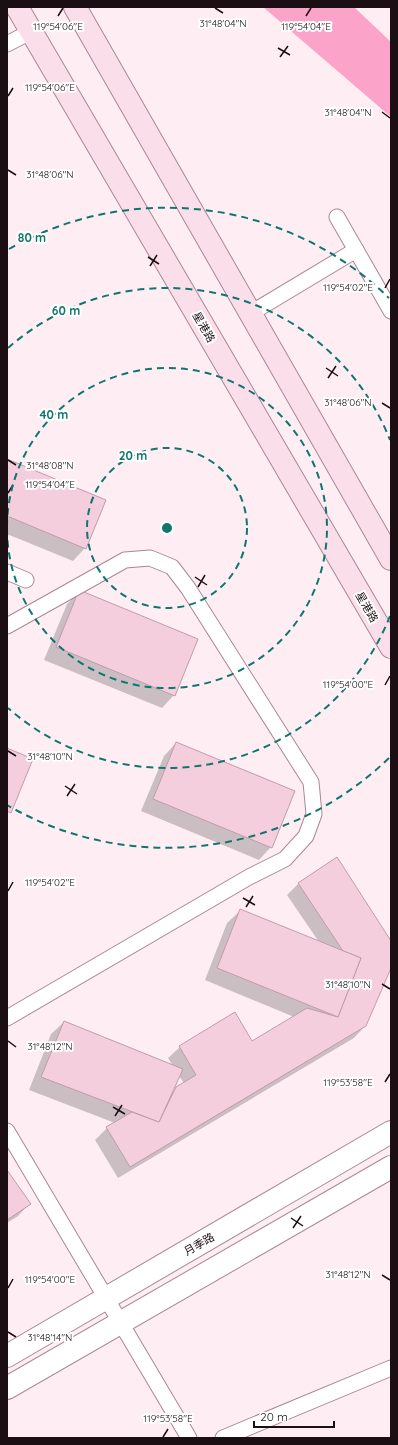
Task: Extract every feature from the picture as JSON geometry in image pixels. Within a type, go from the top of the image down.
[{"type":"main road","name":"星港路","points":[[17,7],[391,647]]},
{"type":"main road","points":[[75,7],[391,559]]},
{"type":"street","name":"月季路","points":[[7,1356],[391,1132]]},
{"type":"street","points":[[7,1388],[391,1167]]},
{"type":"lane","points":[[7,44],[32,31]]},
{"type":"lane","points":[[337,217],[391,311]]},
{"type":"lane","points":[[250,313],[356,250]]},
{"type":"lane","points":[[7,626],[125,560],[150,558],[172,567],[188,588],[311,782],[314,814],[306,836],[285,859],[248,877],[7,1018]]},
{"type":"lane","points":[[7,572],[26,580]]},
{"type":"lane","points":[[7,1130],[188,1438]]},
{"type":"lane","points":[[223,1438],[391,1368]]},
{"type":"shaded area","points":[[263,7],[354,7],[391,42],[391,117]]},
{"type":"building","points":[[7,459],[106,500],[86,549],[7,516]]},
{"type":"building","points":[[79,590],[198,639],[175,696],[56,647]]},
{"type":"building","points":[[176,742],[295,791],[272,848],[153,799]]},
{"type":"building","points":[[7,748],[33,759],[11,813],[7,811]]},
{"type":"building","points":[[337,857],[391,941],[391,968],[366,1026],[130,1167],[106,1127],[132,1112],[159,1122],[176,1087],[196,1075],[179,1046],[235,1012],[252,1041],[307,1008],[338,1017],[361,958],[343,951],[298,883]]},
{"type":"building","points":[[240,909],[361,958],[338,1017],[217,968]]},
{"type":"building","points":[[64,1021],[183,1069],[159,1122],[41,1077]]},
{"type":"building","points":[[7,1170],[31,1204],[7,1220]]}]
